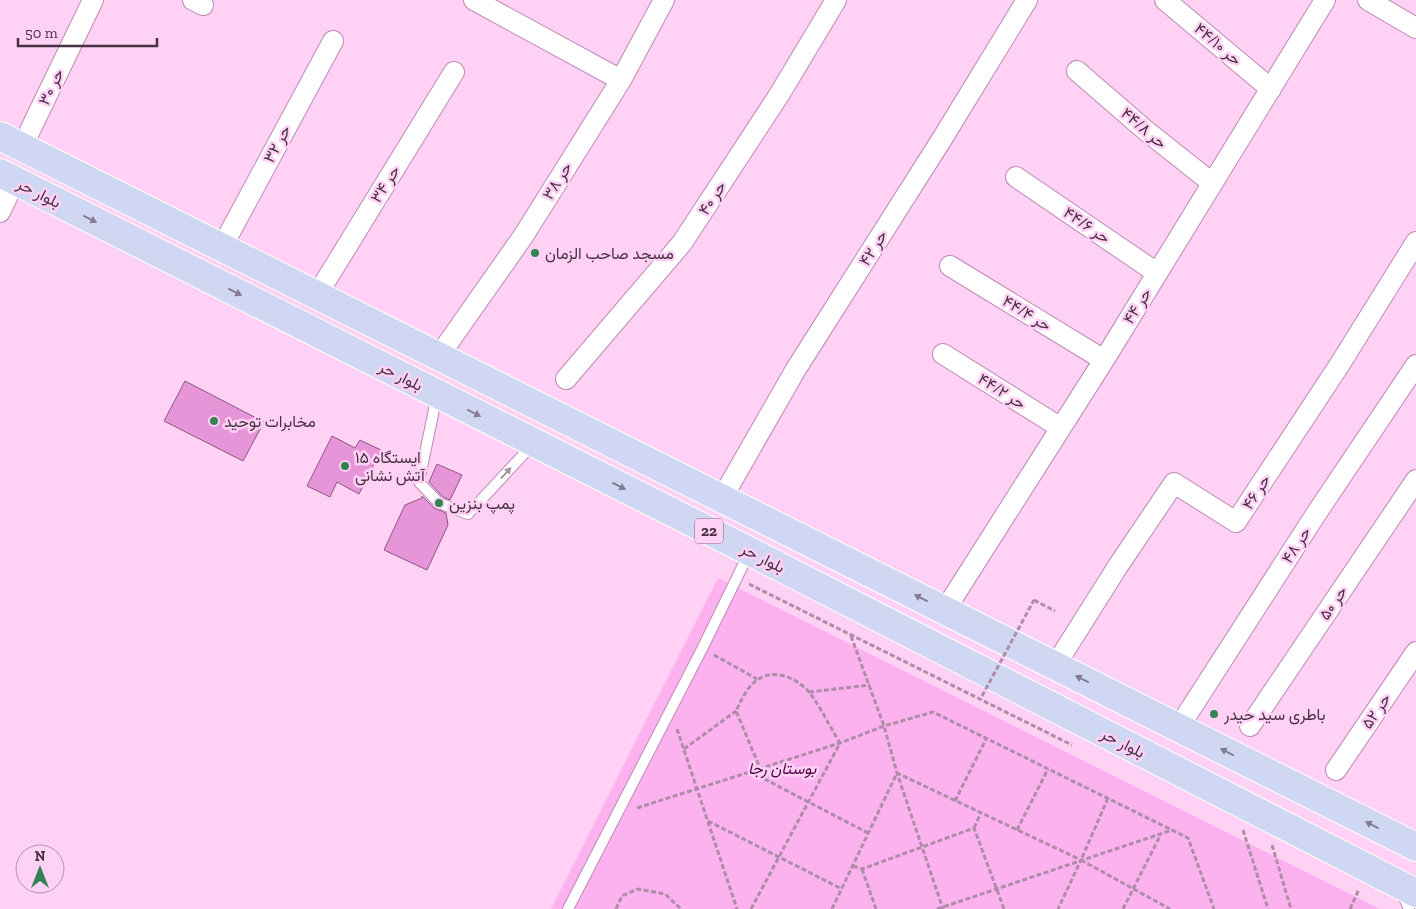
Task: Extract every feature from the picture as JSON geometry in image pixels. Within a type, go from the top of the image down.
[{"type":"main road","name":"بلوار حر","points":[[11,141],[1416,846]]},
{"type":"main road","name":"بلوار حر","points":[[8,177],[1407,888]]},
{"type":"street","name":"حر ۳۰","points":[[11,141],[93,0]]},
{"type":"street","points":[[474,0],[621,80]]},
{"type":"street","name":"حر ۳۸","points":[[439,356],[524,235],[621,80],[664,0]]},
{"type":"street","name":"حر ۴۰","points":[[566,379],[682,243],[780,95],[836,0]]},
{"type":"street","name":"حر ۴۲","points":[[722,498],[796,369],[942,139],[1027,0]]},
{"type":"street","name":"حر ۴۴/۱۰","points":[[1165,0],[1271,89]]},
{"type":"street","name":"حر ۴۴","points":[[946,610],[1104,360],[1325,0]]},
{"type":"street","points":[[1368,0],[1416,28]]},
{"type":"street","name":"حر ۳۲","points":[[222,247],[333,41]]},
{"type":"street","name":"حر ۳۴","points":[[317,295],[454,72]]},
{"type":"street","name":"حر ۴۴/۸","points":[[1078,72],[1144,129],[1212,183]]},
{"type":"street","points":[[0,212],[8,177]]},
{"type":"street","name":"حر ۴۴/۶","points":[[1016,177],[1157,272]]},
{"type":"street","name":"حر ۴۶","points":[[1056,666],[1118,566],[1174,483],[1236,522],[1340,364],[1416,242]]},
{"type":"street","name":"حر ۴۴/۴","points":[[950,266],[1104,360]]},
{"type":"street","name":"حر ۴۴/۲","points":[[943,354],[1061,428]]},
{"type":"street","name":"حر ۴۸","points":[[1179,727],[1316,514],[1416,364]]},
{"type":"street","name":"حر ۵۰","points":[[1250,726],[1416,480]]},
{"type":"street","name":"حر ۵۲","points":[[1336,770],[1416,652]]},
{"type":"lane","points":[[438,394],[418,482],[439,503],[468,514],[534,443]]},
{"type":"lane","points":[[568,909],[702,649],[749,552]]},
{"type":"lane","points":[[1407,888],[1409,909]]},
{"type":"path","points":[[736,578],[1073,745]]},
{"type":"path","points":[[982,696],[1034,600],[1055,611]]},
{"type":"path","points":[[851,635],[884,726],[897,773],[943,908]]},
{"type":"path","points":[[702,649],[757,680]]},
{"type":"path","points":[[684,749],[736,711],[746,692],[757,680],[770,673],[790,676],[810,692],[840,743]]},
{"type":"path","points":[[810,692],[870,685]]},
{"type":"path","points":[[671,709],[737,909]]},
{"type":"path","points":[[736,711],[760,768]]},
{"type":"path","points":[[617,814],[840,743],[884,726],[933,712],[1188,838],[1214,909]]},
{"type":"path","points":[[955,801],[986,739]]},
{"type":"path","points":[[751,909],[840,743]]},
{"type":"path","points":[[1017,830],[1048,769]]},
{"type":"path","points":[[750,771],[868,833]]},
{"type":"path","points":[[897,773],[1081,860],[1170,909]]},
{"type":"path","points":[[832,909],[897,773]]},
{"type":"path","points":[[1058,909],[1108,798]]},
{"type":"path","points":[[981,813],[974,828],[1004,909]]},
{"type":"path","points":[[708,821],[842,889]]},
{"type":"path","points":[[1234,826],[1250,834]]},
{"type":"path","points":[[853,866],[862,869],[974,828]]},
{"type":"path","points":[[937,909],[1173,830]]},
{"type":"path","points":[[1243,830],[1268,909]]},
{"type":"path","points":[[1123,909],[1161,834]]},
{"type":"path","points":[[1264,841],[1280,849]]},
{"type":"path","points":[[1272,845],[1291,909]]},
{"type":"path","points":[[862,869],[876,909]]},
{"type":"path","points":[[1350,884],[1367,893]]},
{"type":"path","points":[[1350,909],[1359,889]]},
{"type":"path","points":[[616,909],[622,896],[638,890],[666,894],[681,909]]},
{"type":"green space","name":"بوستان رجا","points":[[718,578],[1380,909],[551,909]]},
{"type":"building","name":"مخابرات توحید","points":[[185,381],[264,422],[243,461],[164,421]]},
{"type":"building","name":"ایستگاه ۱۵ آتش نشانی","points":[[332,436],[355,448],[360,440],[381,450],[359,494],[337,482],[330,497],[307,486]]},
{"type":"building","points":[[437,464],[462,475],[450,500],[443,497],[429,482]]},
{"type":"building","points":[[422,496],[434,508],[446,513],[448,525],[427,570],[384,550],[405,505],[422,498]]},
{"type":"place","name":"مسجد صاحب الزمان","points":[[535,253]]},
{"type":"place","name":"مخابرات توحید","points":[[214,421]]},
{"type":"place","name":"ایستگاه ۱۵ آتش نشانی","points":[[345,466]]},
{"type":"place","name":"پمپ بنزین","points":[[439,503]]},
{"type":"place","name":"باطری سید حیدر","points":[[1214,714]]}]
